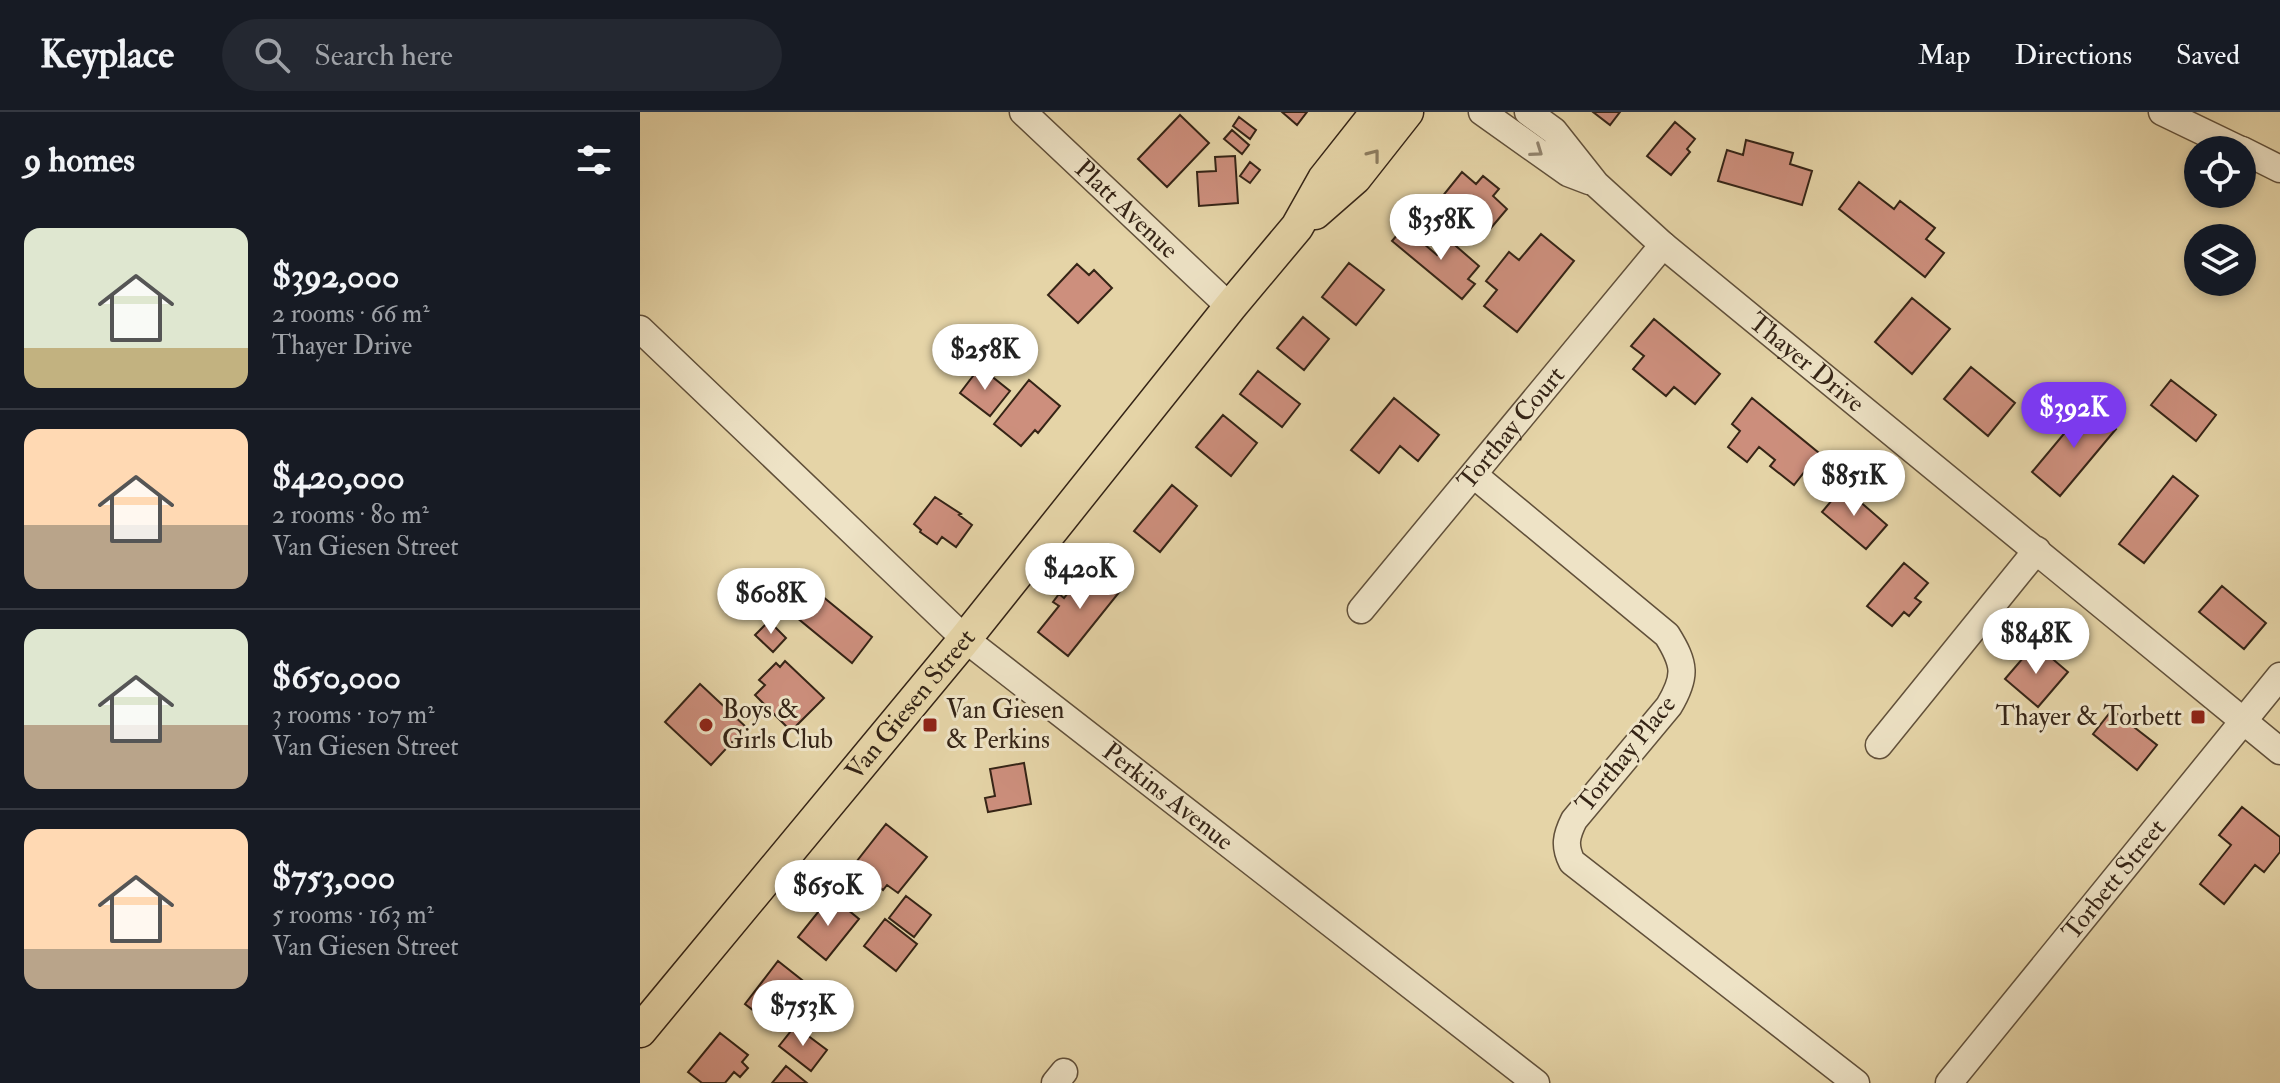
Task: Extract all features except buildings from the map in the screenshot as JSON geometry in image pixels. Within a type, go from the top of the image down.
[{"type":"main road","name":"Van Giesen Street","points":[[1297,227],[1324,179],[1377,112]]},
{"type":"main road","name":"Van Giesen Street","points":[[640,1031],[965,639],[1230,307],[1297,227],[1355,178],[1407,112]]},
{"type":"street","name":"Platt Avenue","points":[[1023,112],[1230,307]]},
{"type":"street","name":"Thayer Drive","points":[[1482,112],[1568,173],[1596,184]]},
{"type":"street","name":"Thayer Drive","points":[[1528,112],[1554,131],[1596,184],[1663,245],[2280,751]]},
{"type":"street","points":[[2162,112],[2213,136]]},
{"type":"street","points":[[2256,157],[2280,169]]},
{"type":"street","name":"Torthay Court","points":[[1361,610],[1663,245]]},
{"type":"street","name":"Perkins Avenue","points":[[640,329],[965,639],[1536,1083]]},
{"type":"street","name":"Torthay Place","points":[[1474,475],[1667,635],[1680,655],[1683,668],[1681,679],[1669,706],[1574,820],[1567,835],[1566,849],[1572,862],[1856,1083]]},
{"type":"street","points":[[1879,745],[2037,550]]},
{"type":"street","name":"Torbett Street","points":[[1949,1083],[2280,676]]},
{"type":"place","name":"Thayer & Torbett","points":[[2198,717]]},
{"type":"place","name":"Boys & Girls Club","points":[[706,725]]},
{"type":"place","name":"Van Giesen & Perkins","points":[[930,725]]}]
